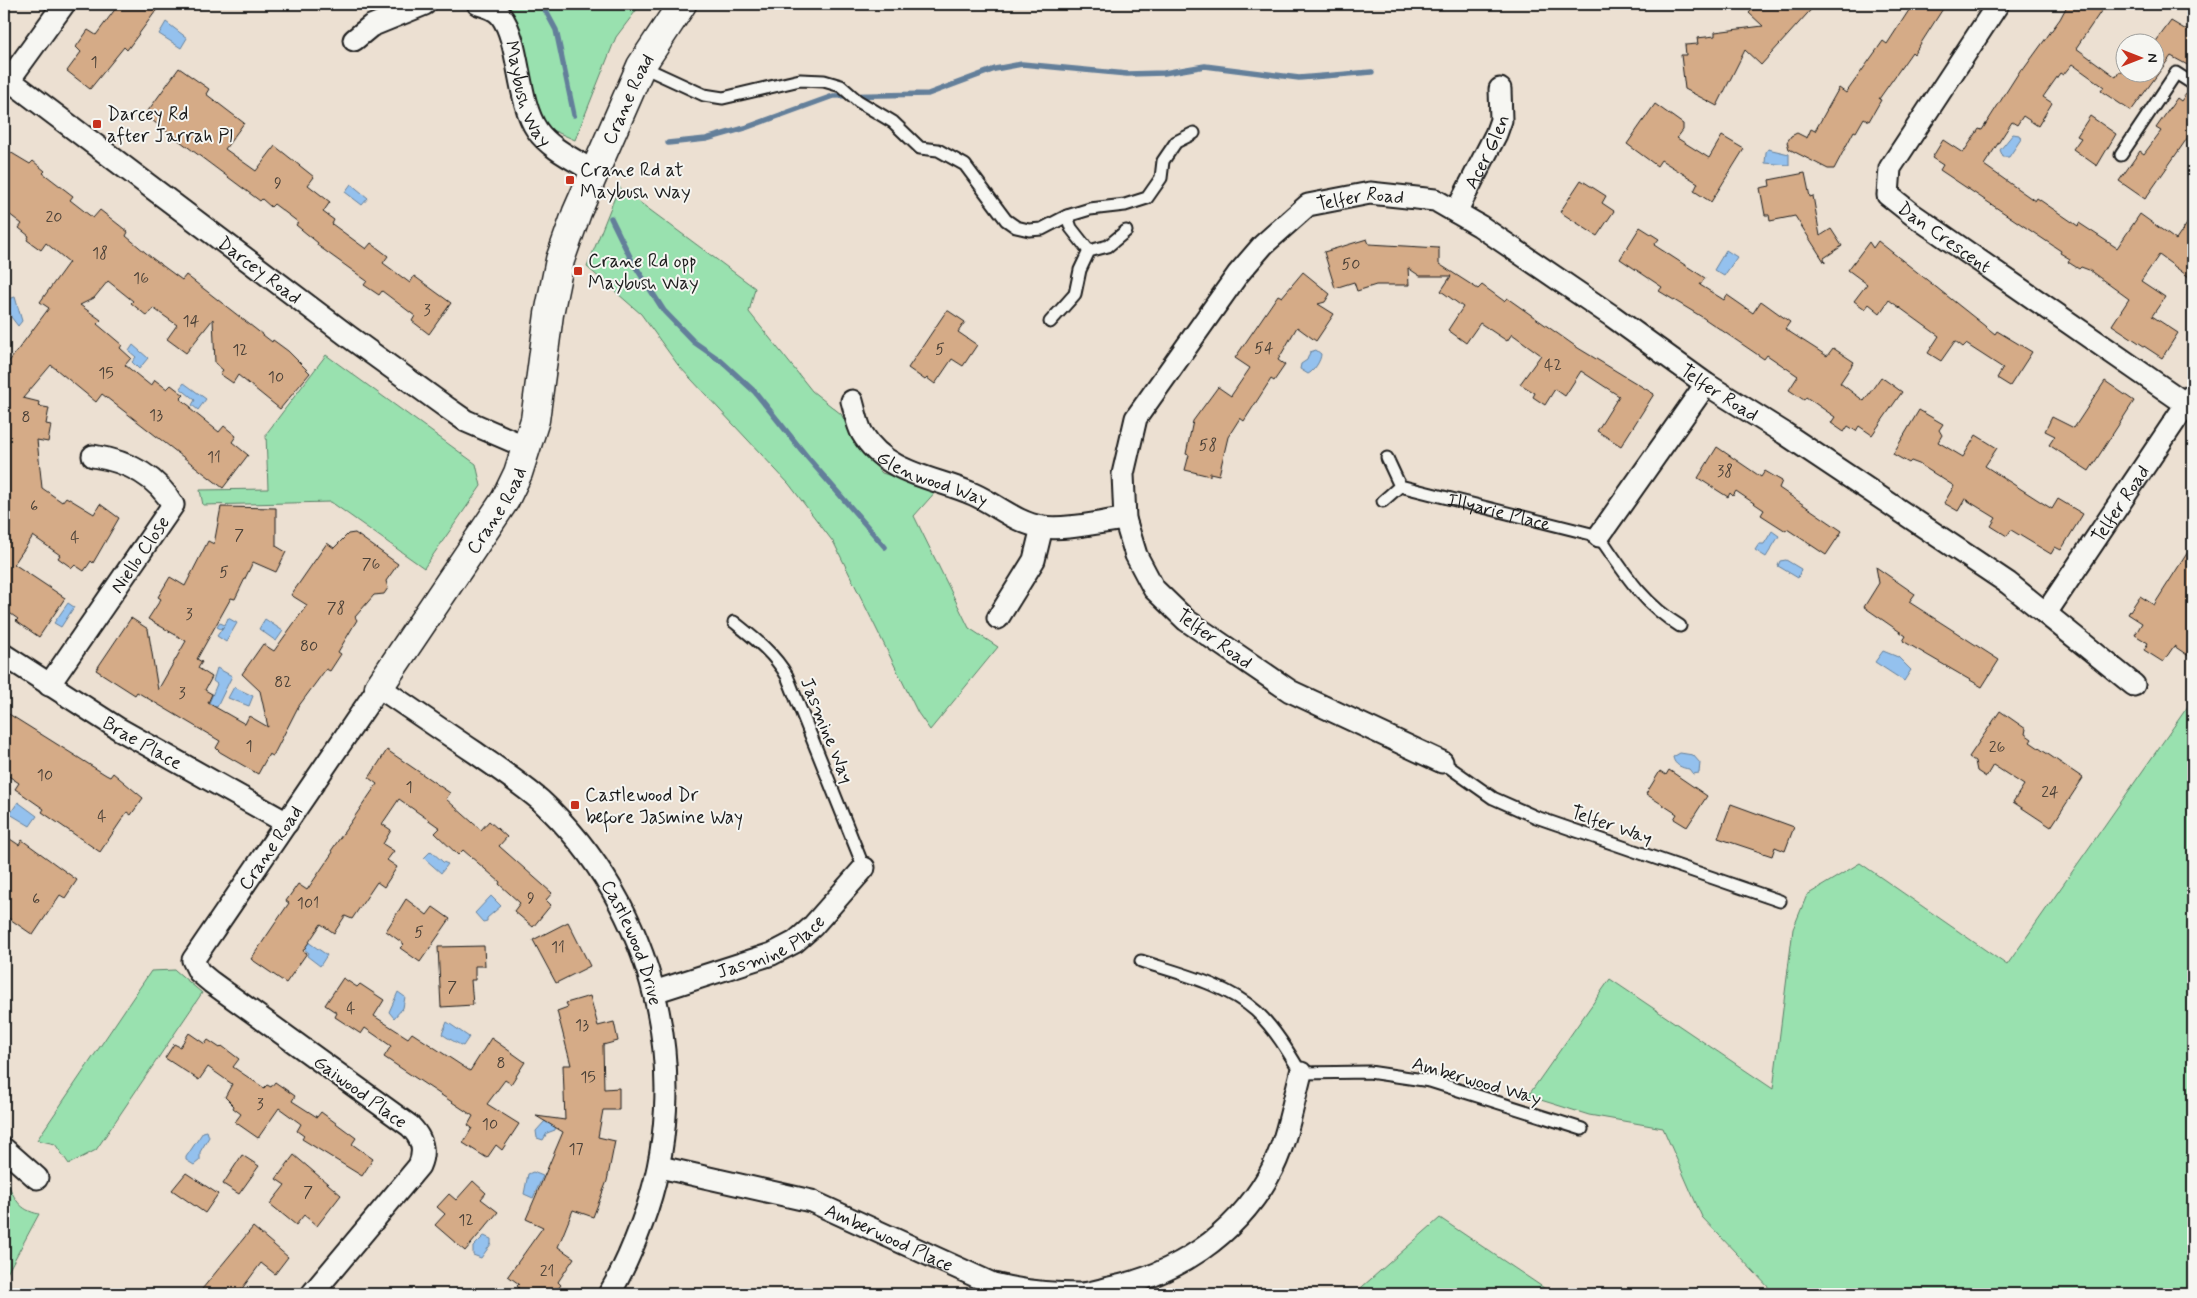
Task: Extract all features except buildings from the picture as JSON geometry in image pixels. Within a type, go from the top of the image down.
[{"type":"street","points":[[6,78],[64,4]]},
{"type":"street","points":[[354,40],[371,26],[425,4]]},
{"type":"street","name":"Maybush Way","points":[[478,4],[501,15],[509,31],[525,100],[537,130],[552,145],[593,171]]},
{"type":"street","name":"Crane Road","points":[[193,963],[195,954],[379,687],[504,500],[518,473],[535,420],[549,314],[560,260],[593,171],[641,66],[682,4]]},
{"type":"street","name":"Dan Crescent","points":[[1998,4],[1890,168],[1888,194],[1912,214],[2190,399]]},
{"type":"street","name":"Darcey Road","points":[[6,78],[348,336],[446,407],[473,424],[526,447]]},
{"type":"street","name":"Acer Glen","points":[[1456,212],[1496,134],[1501,120],[1500,89]]},
{"type":"street","name":"Telfer Road","points":[[1442,762],[1290,691],[1186,620],[1154,589],[1136,555],[1125,519],[1123,474],[1136,418],[1238,274],[1263,245],[1308,205],[1370,193],[1435,200],[1480,226],[1612,316],[1706,384],[1784,433],[2008,583],[2134,685]]},
{"type":"street","points":[[1599,536],[1706,384]]},
{"type":"street","name":"Telfer Road","points":[[2046,613],[2190,399]]},
{"type":"street","name":"Glenwood Way","points":[[852,401],[862,432],[878,454],[901,469],[974,494],[1019,520],[1042,527],[1125,519]]},
{"type":"street","name":"Niello Close","points":[[49,685],[173,505],[166,492],[151,478],[117,460],[93,456]]},
{"type":"street","points":[[998,618],[1034,560],[1042,527]]},
{"type":"street","name":"Brae Place","points":[[4,655],[119,729],[287,823]]},
{"type":"street","name":"Castlewood Drive","points":[[379,687],[508,776],[539,800],[573,835],[598,869],[623,910],[642,955],[654,992],[662,1030],[667,1075],[666,1123],[660,1167],[631,1255],[609,1294]]},
{"type":"street","name":"Jasmine Place","points":[[654,992],[772,954],[795,942],[812,927],[864,868]]},
{"type":"street","name":"Gaiwood Place","points":[[193,963],[199,972],[211,982],[410,1126],[421,1140],[422,1158],[419,1166],[312,1294]]},
{"type":"street","name":"Amberwood Place","points":[[660,1167],[811,1201],[993,1284],[1017,1290],[1081,1294],[1135,1283],[1169,1268],[1198,1253],[1228,1229],[1252,1202],[1269,1175],[1284,1140],[1301,1073]]},
{"type":"street","points":[[4,1149],[38,1178]]},
{"type":"lane","points":[[641,66],[704,95],[723,98],[800,80],[824,81],[841,86],[858,101],[893,122],[920,148],[938,150],[965,165],[1006,220],[1016,227],[1029,230],[1042,229],[1067,216],[1090,209],[1125,205],[1147,198],[1161,178],[1162,161],[1176,142],[1194,133]]},
{"type":"lane","points":[[2121,155],[2176,73],[2193,84]]},
{"type":"lane","points":[[1067,216],[1071,228],[1089,251]]},
{"type":"lane","points":[[1050,322],[1075,294],[1080,270],[1089,251],[1108,246],[1126,232]]},
{"type":"lane","points":[[1383,501],[1400,486],[1387,458]]},
{"type":"lane","name":"Illyarie Place","points":[[1400,486],[1599,536]]},
{"type":"lane","points":[[1599,536],[1645,600],[1661,614],[1680,626]]},
{"type":"lane","name":"Jasmine Way","points":[[734,622],[768,650],[780,663],[787,676],[864,868]]},
{"type":"lane","name":"Telfer Way","points":[[1442,762],[1493,798],[1536,817],[1780,901]]},
{"type":"lane","points":[[1141,961],[1183,975],[1236,997],[1255,1010],[1268,1024],[1301,1073]]},
{"type":"lane","name":"Amberwood Way","points":[[1301,1073],[1369,1072],[1430,1081],[1582,1129]]},
{"type":"green space","points":[[495,4],[641,4],[616,37],[575,140],[543,126]]},
{"type":"green space","points":[[2150,4],[2183,4],[2170,10]]},
{"type":"green space","points":[[2183,4],[2193,4],[2193,8]]},
{"type":"green space","points":[[619,187],[755,288],[749,312],[812,391],[841,414],[861,450],[882,473],[937,490],[914,516],[969,628],[998,647],[930,730],[918,713],[834,543],[789,484],[678,365],[641,314],[587,267]]},
{"type":"green space","points":[[326,355],[476,464],[481,486],[424,568],[331,502],[203,505],[200,490],[268,489],[266,434]]},
{"type":"green space","points":[[2193,699],[2193,1294],[1773,1294],[1702,1217],[1663,1128],[1589,1115],[1528,1096],[1610,979],[1773,1089],[1793,929],[1807,895],[1860,863],[2007,965]]},
{"type":"green space","points":[[175,970],[202,993],[96,1150],[69,1164],[55,1144],[37,1140],[151,971]]},
{"type":"green space","points":[[7,1182],[15,1199],[22,1207],[39,1214],[4,1279],[4,1185]]},
{"type":"green space","points":[[1440,1218],[1553,1294],[1354,1294]]},
{"type":"water","points":[[166,22],[187,38],[181,48],[159,34]]},
{"type":"water","points":[[2013,134],[2019,135],[2021,139],[2009,157],[2003,157],[2000,150]]},
{"type":"water","points":[[1768,149],[1789,154],[1789,165],[1765,163]]},
{"type":"water","points":[[351,184],[368,198],[362,205],[345,192]]},
{"type":"water","points":[[1726,250],[1737,257],[1724,276],[1714,270]]},
{"type":"water","points":[[15,297],[22,321],[18,326],[11,317],[8,306],[8,299]]},
{"type":"water","points":[[133,345],[148,358],[139,369],[132,362],[136,357],[129,351]]},
{"type":"water","points":[[1316,350],[1321,354],[1320,360],[1308,374],[1300,369],[1301,364],[1307,360],[1310,352]]},
{"type":"water","points":[[184,383],[206,399],[198,410],[192,405],[195,400],[180,388]]},
{"type":"water","points":[[1772,531],[1779,536],[1766,557],[1755,550],[1759,544],[1764,544]]},
{"type":"water","points":[[1786,560],[1801,569],[1798,578],[1778,566],[1780,561]]},
{"type":"water","points":[[68,603],[74,607],[61,627],[54,623]]},
{"type":"water","points":[[228,618],[237,623],[226,642],[217,636],[224,626],[221,629],[217,627],[220,623],[225,625]]},
{"type":"water","points":[[265,619],[283,631],[276,641],[259,629]]},
{"type":"water","points":[[1883,651],[1898,657],[1911,670],[1904,681],[1875,662]]},
{"type":"water","points":[[217,668],[232,676],[217,707],[209,703],[217,684],[213,681]]},
{"type":"water","points":[[234,687],[253,696],[249,706],[228,698]]},
{"type":"water","points":[[1680,753],[1693,755],[1700,763],[1699,773],[1693,774],[1689,769],[1677,764],[1673,757]]},
{"type":"water","points":[[18,802],[37,816],[30,826],[10,814]]},
{"type":"water","points":[[431,851],[448,864],[441,873],[424,858]]},
{"type":"water","points":[[491,896],[501,906],[487,918],[487,921],[483,922],[475,913]]},
{"type":"water","points":[[305,940],[327,955],[320,966],[307,956],[309,953],[300,946]]},
{"type":"water","points":[[398,992],[405,997],[403,1008],[394,1018],[389,1012]]},
{"type":"water","points":[[447,1022],[469,1037],[463,1046],[442,1034]]},
{"type":"water","points":[[557,1119],[555,1130],[547,1133],[543,1140],[537,1138],[536,1131],[545,1121]]},
{"type":"water","points":[[207,1131],[209,1137],[200,1152],[200,1160],[194,1165],[186,1160],[186,1157],[203,1132]]},
{"type":"water","points":[[533,1172],[543,1176],[533,1198],[524,1194],[528,1174]]},
{"type":"water","points":[[484,1236],[491,1239],[491,1244],[481,1258],[473,1255],[473,1247]]},
{"type":"waterway","points":[[542,4],[556,30],[574,115]]},
{"type":"waterway","points":[[668,143],[706,139],[745,128],[833,96],[928,94],[995,69],[1022,64],[1127,74],[1164,73],[1205,66],[1299,78],[1372,72]]},
{"type":"waterway","points":[[611,218],[632,261],[664,311],[694,342],[721,361],[755,392],[808,458],[885,547]]},
{"type":"place","name":"Darcey Rd after Jarrah Pl","points":[[97,124]]},
{"type":"place","name":"Crane Rd at Maybush Way","points":[[570,180]]},
{"type":"place","name":"Crane Rd opp Maybush Way","points":[[578,271]]},
{"type":"place","name":"Castlewood Dr before Jasmine Way","points":[[575,805]]}]
